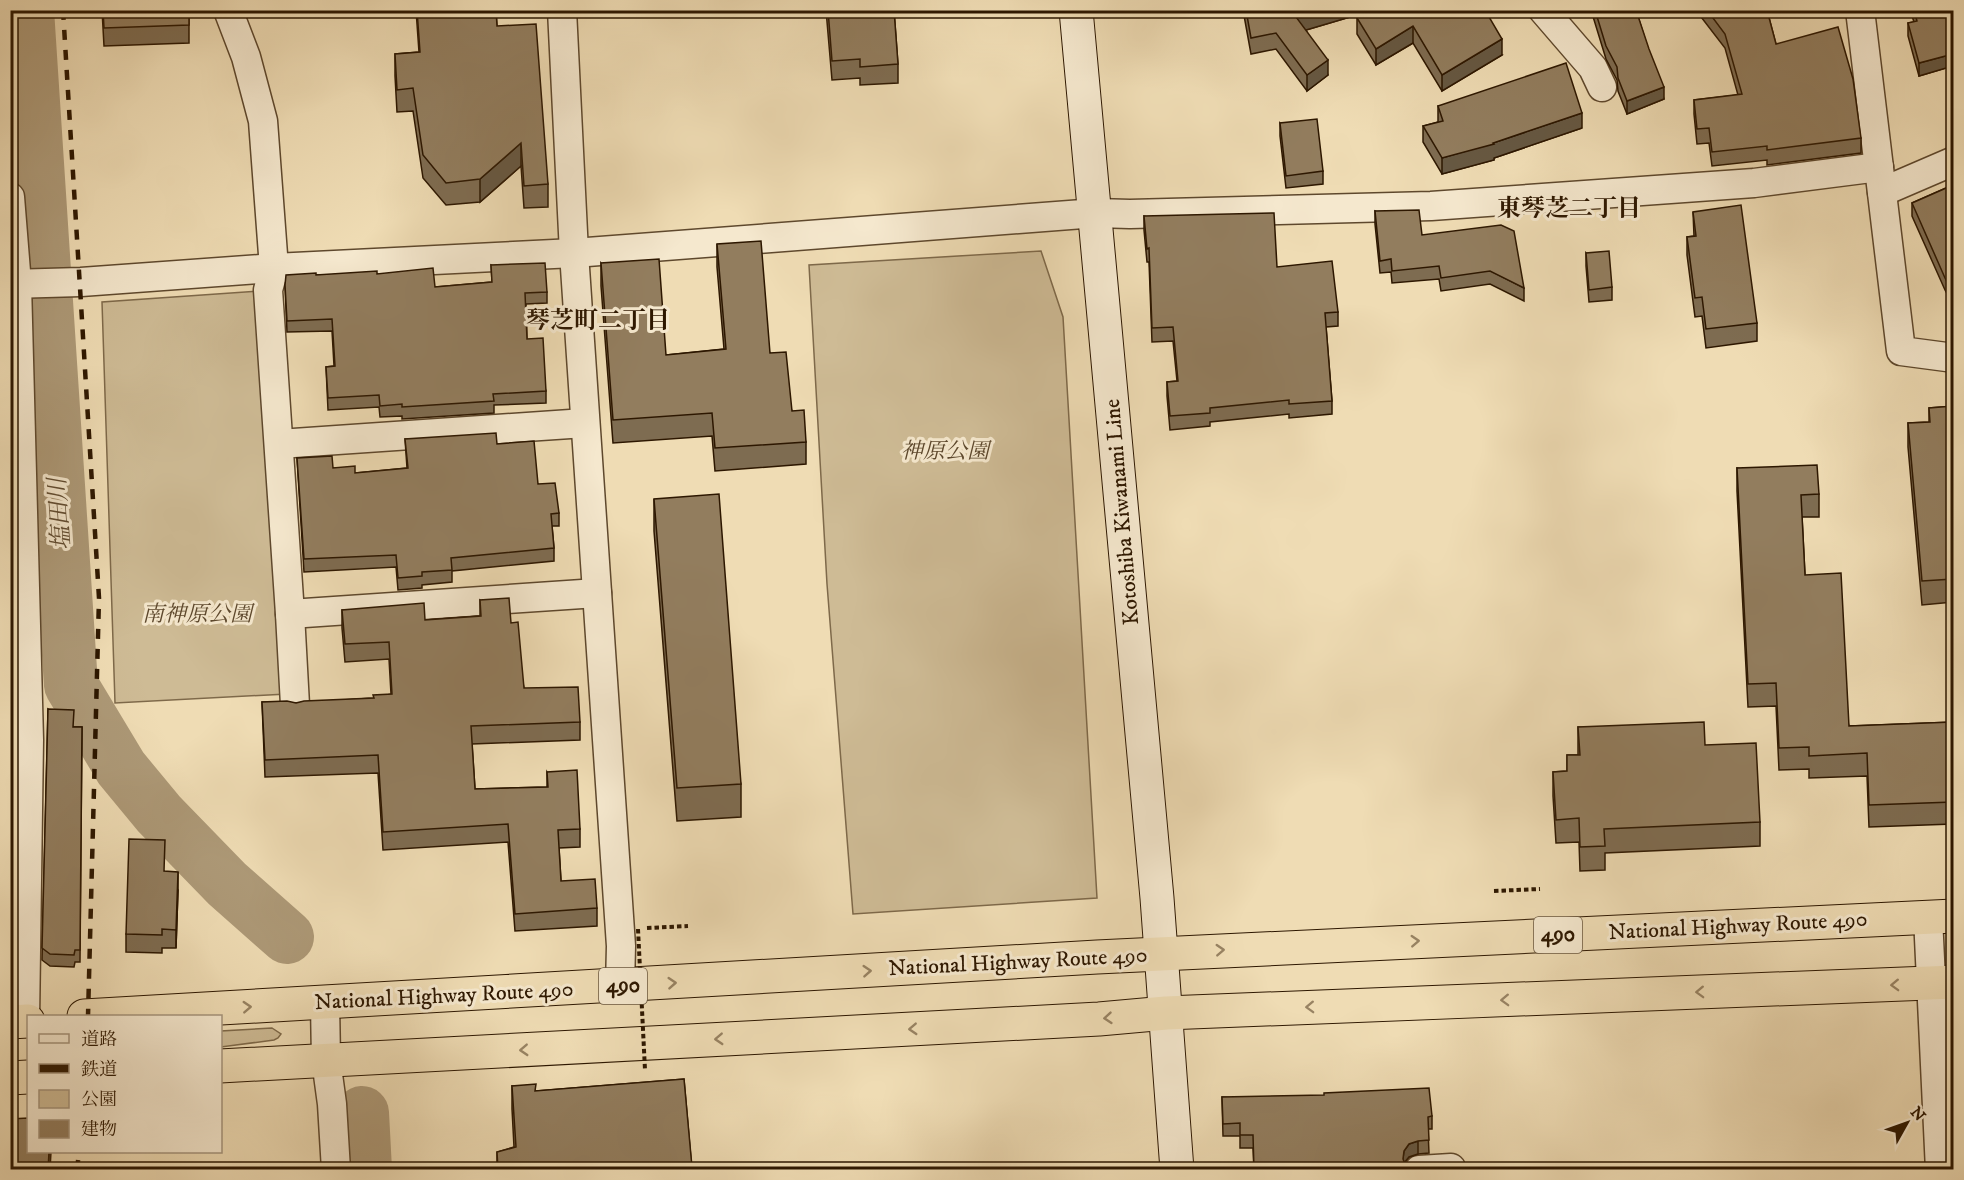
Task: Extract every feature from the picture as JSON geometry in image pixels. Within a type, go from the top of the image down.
[{"type":"highway","name":"National Highway Route 490","points":[[118,1015],[1162,954],[1941,917]]},
{"type":"highway","points":[[222,1066],[1099,1019],[1166,1013],[1943,983]]},
{"type":"highway","points":[[10,1078],[27,1077]]},
{"type":"main road","name":"Kotoshiba Kiwanami Line","points":[[1076,10],[1162,954],[1177,1170]]},
{"type":"street","points":[[228,10],[246,57],[263,121],[273,268],[268,290],[295,705]]},
{"type":"street","points":[[562,10],[574,253],[621,946],[620,986]]},
{"type":"street","points":[[1543,10],[1593,69],[1602,87]]},
{"type":"street","points":[[1860,10],[1901,351],[1953,358]]},
{"type":"street","points":[[19,284],[273,268],[574,253],[1096,213],[1431,206],[1754,183],[1881,180],[1953,161]]},
{"type":"street","points":[[10,197],[19,284],[21,1021]]},
{"type":"street","points":[[279,444],[585,423]]},
{"type":"street","points":[[290,614],[597,593]]},
{"type":"street","points":[[1940,1170],[1946,1125],[1941,917]]},
{"type":"street","points":[[325,1003],[326,1060],[332,1104],[336,1170]]},
{"type":"street","points":[[1419,1170],[1451,1168]]},
{"type":"path","points":[[1494,891],[1540,889]]},
{"type":"path","points":[[645,1070],[638,929],[688,927]]},
{"type":"green space","name":"神原公園","points":[[1041,251],[1063,317],[1097,898],[853,914],[827,584],[809,265]]},
{"type":"green space","name":"南神原公園","points":[[258,291],[287,694],[115,703],[102,302]]},
{"type":"green space","points":[[272,1028],[281,1034],[274,1040],[222,1047],[222,1031]]},
{"type":"building","points":[[103,10],[189,10],[189,25],[104,28]]},
{"type":"building","points":[[417,10],[496,10],[497,26],[536,24],[548,184],[524,186],[521,143],[480,179],[446,183],[423,155],[413,88],[397,90],[395,54],[420,52]]},
{"type":"building","points":[[828,10],[894,10],[898,64],[860,67],[860,59],[832,61]]},
{"type":"building","points":[[1246,10],[1318,10],[1296,17],[1328,60],[1307,75],[1276,33],[1251,38]]},
{"type":"building","points":[[1369,10],[1485,10],[1502,39],[1442,75],[1413,26],[1376,49],[1357,18]]},
{"type":"building","points":[[1595,10],[1636,10],[1664,87],[1627,101],[1618,78],[1617,67],[1606,46]]},
{"type":"building","points":[[1707,10],[1767,10],[1776,44],[1838,27],[1853,79],[1861,138],[1767,150],[1767,146],[1712,152],[1709,128],[1697,129],[1694,100],[1742,94],[1725,34]]},
{"type":"building","points":[[1914,10],[1953,10],[1953,54],[1919,63],[1908,23],[1917,21]]},
{"type":"building","points":[[1566,63],[1582,113],[1494,144],[1442,158],[1423,126],[1443,121],[1438,106]]},
{"type":"building","points":[[1317,119],[1323,171],[1286,176],[1280,123]]},
{"type":"building","points":[[1953,185],[1953,293],[1912,203]]},
{"type":"building","points":[[1741,205],[1757,323],[1706,329],[1702,297],[1695,298],[1687,237],[1696,236],[1693,212]]},
{"type":"building","points":[[1419,210],[1422,235],[1501,225],[1514,231],[1524,288],[1490,271],[1441,278],[1439,266],[1392,271],[1391,259],[1380,261],[1375,211]]},
{"type":"building","points":[[1274,213],[1277,267],[1332,261],[1338,312],[1325,313],[1332,401],[1289,404],[1289,400],[1210,408],[1210,413],[1170,416],[1167,382],[1178,381],[1173,327],[1152,328],[1149,248],[1147,249],[1144,216]]},
{"type":"building","points":[[761,241],[770,353],[786,352],[792,411],[804,410],[806,442],[715,448],[712,413],[613,420],[601,263],[659,259],[666,355],[726,349],[717,244]]},
{"type":"building","points":[[1609,251],[1612,287],[1589,290],[1586,253]]},
{"type":"building","points":[[545,263],[547,292],[525,293],[527,339],[543,338],[546,391],[493,394],[494,401],[402,407],[402,404],[380,406],[379,395],[328,398],[326,367],[335,366],[332,319],[287,321],[286,275],[377,271],[377,274],[433,268],[435,287],[492,282],[491,265]]},
{"type":"building","points":[[1953,406],[1953,579],[1922,581],[1908,423],[1930,422],[1929,408]]},
{"type":"building","points":[[496,433],[497,444],[534,441],[538,484],[555,483],[559,513],[551,514],[554,548],[451,558],[452,570],[422,572],[422,576],[398,578],[396,555],[304,559],[297,458],[332,456],[333,468],[355,466],[355,473],[408,468],[405,439]]},
{"type":"building","points":[[1817,465],[1819,494],[1801,495],[1805,575],[1841,573],[1849,726],[1953,722],[1953,802],[1869,805],[1867,753],[1809,756],[1809,747],[1779,748],[1776,683],[1748,684],[1737,468]]},
{"type":"building","points":[[719,494],[741,784],[677,788],[654,499]]},
{"type":"building","points":[[509,598],[511,623],[518,622],[524,688],[578,687],[580,722],[471,726],[475,789],[548,787],[547,772],[577,770],[580,829],[558,830],[561,881],[595,879],[597,908],[515,914],[508,824],[383,832],[378,755],[265,760],[262,702],[296,703],[374,698],[373,695],[392,694],[389,642],[345,644],[342,610],[424,603],[425,620],[481,616],[480,600]]},
{"type":"building","points":[[48,709],[74,710],[73,727],[82,727],[80,950],[75,950],[74,955],[50,954],[42,948]]},
{"type":"building","points":[[1704,722],[1705,745],[1756,743],[1760,822],[1604,829],[1605,846],[1580,847],[1579,818],[1556,820],[1553,772],[1567,771],[1567,755],[1580,755],[1578,727]]},
{"type":"building","points":[[129,839],[165,840],[164,871],[178,872],[176,930],[162,929],[162,935],[126,934]]},
{"type":"building","points":[[684,1079],[692,1167],[680,1167],[680,1170],[498,1170],[497,1152],[516,1147],[512,1086],[536,1084],[535,1091]]},
{"type":"building","points":[[1429,1088],[1432,1116],[1428,1117],[1429,1140],[1409,1144],[1404,1151],[1403,1159],[1408,1170],[1254,1170],[1253,1135],[1240,1135],[1240,1123],[1223,1124],[1222,1097],[1324,1095],[1324,1093]]},
{"type":"building","points":[[27,1118],[27,1153],[49,1153],[48,1170],[10,1170],[10,1119]]},
{"type":"waterway","name":"塩田川","points":[[27,10],[71,685],[121,768],[159,814],[227,884],[287,937]]},
{"type":"waterway","name":"塩田川","points":[[362,1113],[365,1170]]},
{"type":"railway","points":[[63,10],[99,598],[88,1015]]},
{"type":"railway","points":[[77,1170],[79,1153]]},
{"type":"district","name":"東琴芝二丁目","points":[[1569,209]]},
{"type":"district","name":"琴芝町二丁目","points":[[598,321]]}]
